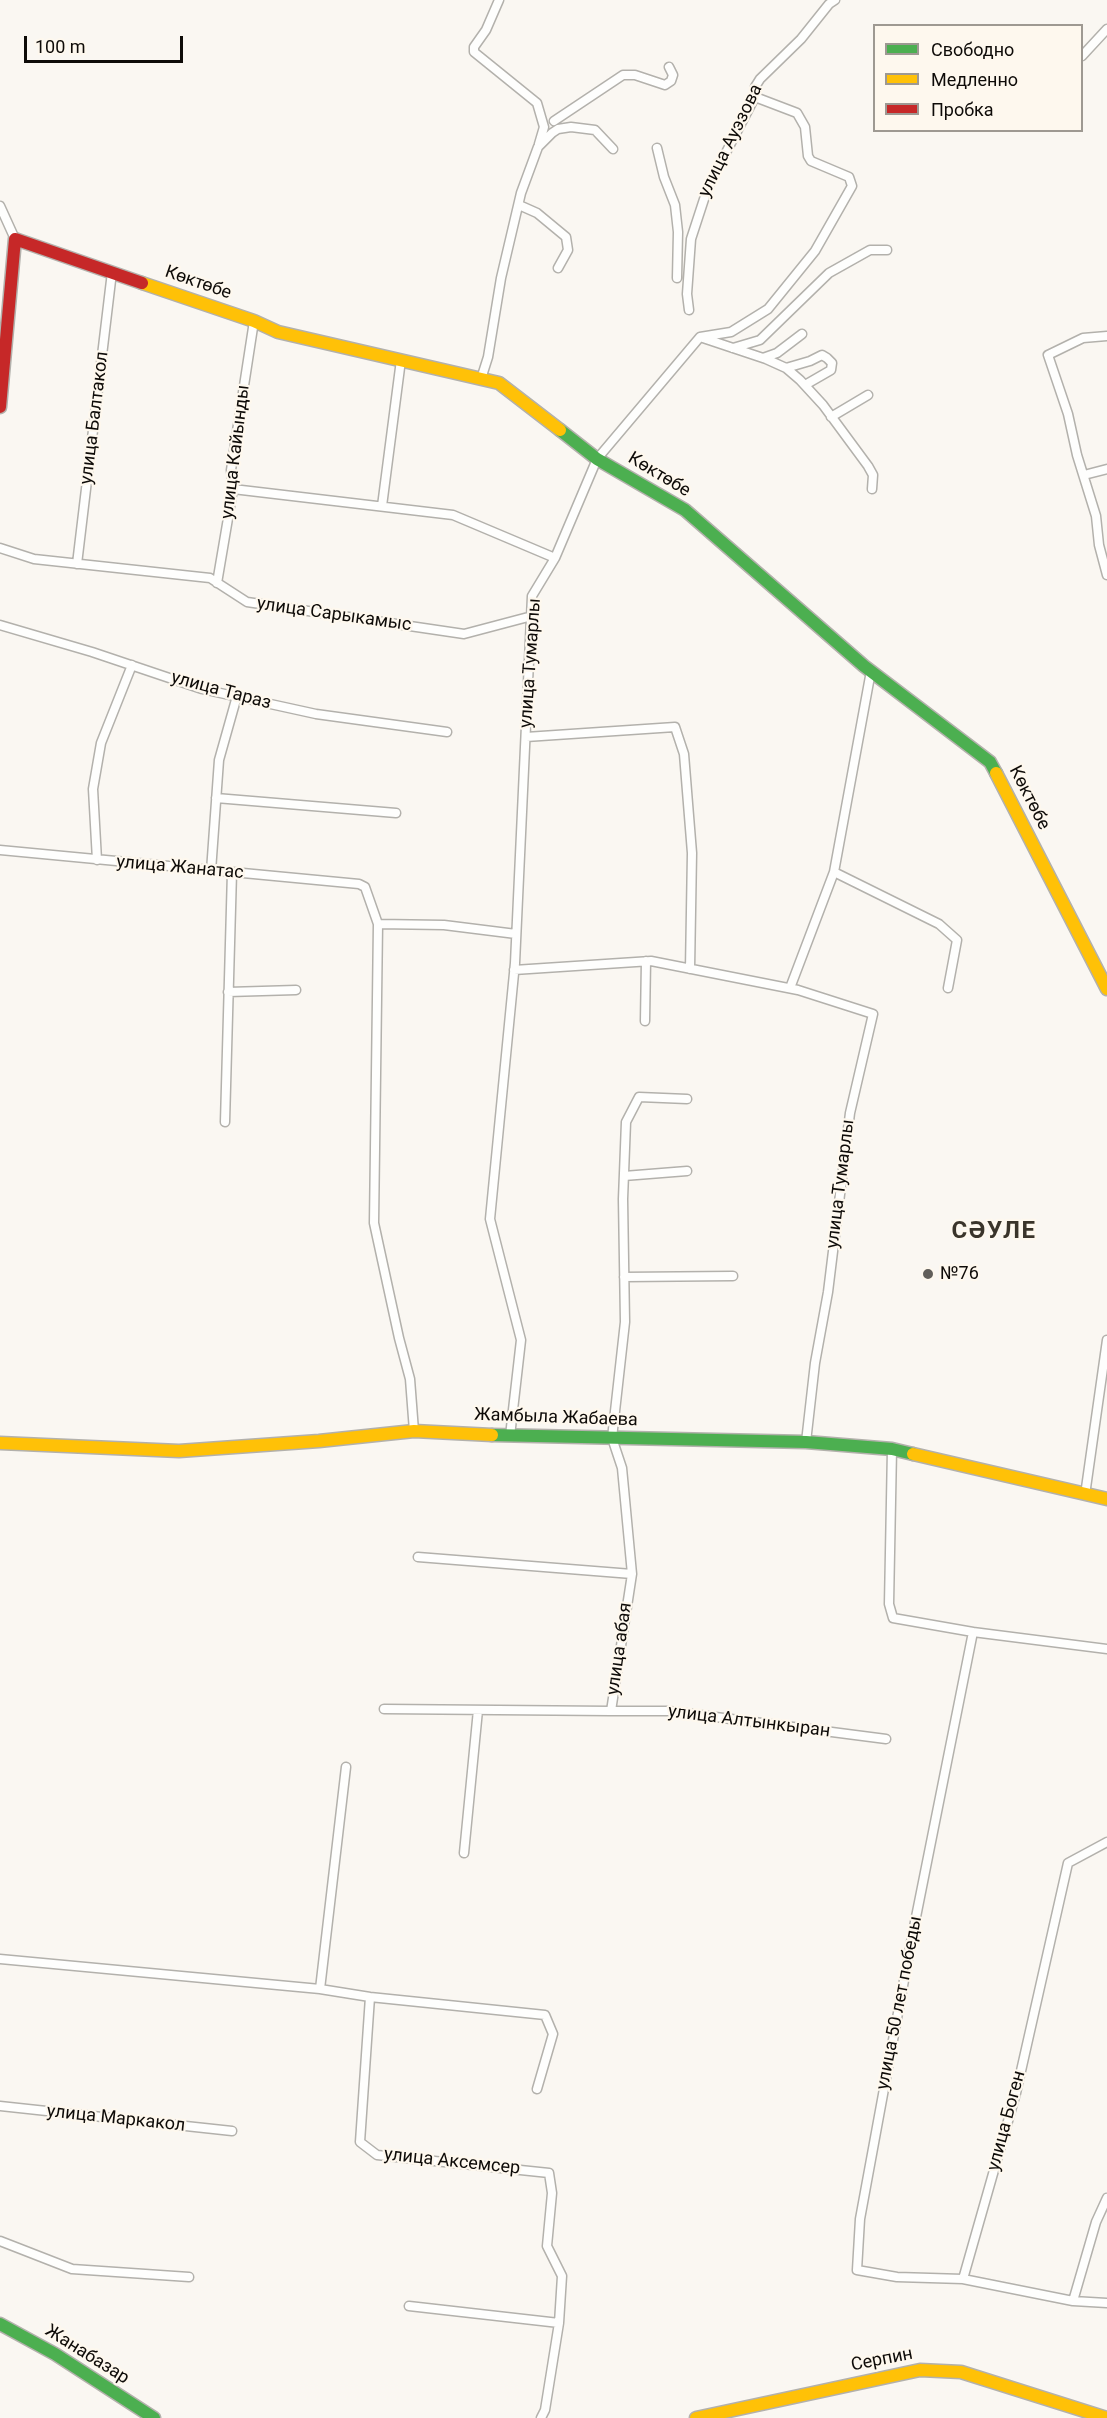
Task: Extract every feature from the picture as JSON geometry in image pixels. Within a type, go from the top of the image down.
[{"type":"street","points":[[481,379],[492,337],[504,262],[521,194],[544,127],[537,103],[474,52],[474,47],[486,30],[499,0]]},
{"type":"street","name":"улица Ауэзова","points":[[689,310],[689,257],[699,207],[755,97],[755,87],[760,79],[801,39],[828,3],[835,0]]},
{"type":"street","points":[[1083,55],[1107,28]]},
{"type":"street","points":[[554,121],[623,75],[635,75],[665,85],[671,81],[673,75],[669,66]]},
{"type":"street","points":[[700,337],[731,332],[768,309],[815,251],[852,186],[849,177],[812,161],[808,156],[805,127],[796,113],[755,97]]},
{"type":"street","points":[[538,147],[558,129],[571,127],[595,130],[614,149]]},
{"type":"street","points":[[657,148],[664,177],[675,205],[678,232],[677,278]]},
{"type":"street","points":[[0,206],[15,239],[0,407]]},
{"type":"street","points":[[519,206],[537,213],[566,237],[568,250],[558,268]]},
{"type":"street","name":"Көктөбе","points":[[15,239],[254,321],[278,332],[500,383],[597,459],[685,510],[871,671],[990,762],[1107,989]]},
{"type":"street","points":[[733,348],[760,340],[829,273],[870,250],[887,250]]},
{"type":"street","name":"улица Балтакол","points":[[78,564],[112,272]]},
{"type":"street","name":"улица Кайынды","points":[[217,583],[233,489],[231,470],[254,321]]},
{"type":"street","points":[[762,358],[777,353],[802,334]]},
{"type":"street","points":[[1107,336],[1083,338],[1077,343],[1048,355],[1068,414],[1096,516],[1099,545],[1107,575]]},
{"type":"street","points":[[700,337],[786,368],[805,385],[868,466],[873,475],[872,489]]},
{"type":"street","name":"улица Тумарлы","points":[[510,1436],[521,1340],[490,1219],[514,970],[532,596],[555,558],[597,459],[700,337]]},
{"type":"street","points":[[786,368],[810,362],[822,355],[832,363],[831,370],[805,385]]},
{"type":"street","points":[[382,506],[401,360]]},
{"type":"street","points":[[831,417],[868,395]]},
{"type":"street","points":[[1084,475],[1107,469]]},
{"type":"street","points":[[233,489],[453,515],[555,558]]},
{"type":"street","name":"улица Сарыкамыс","points":[[0,548],[34,559],[210,578],[248,602],[464,634],[531,616]]},
{"type":"street","name":"улица Тараз","points":[[0,625],[202,688],[316,714],[447,732]]},
{"type":"street","points":[[97,860],[93,789],[101,743],[132,665]]},
{"type":"street","points":[[790,988],[834,872],[871,671]]},
{"type":"street","points":[[211,871],[219,760],[237,696]]},
{"type":"street","name":"улица Тумарлы","points":[[526,737],[675,727],[684,754],[692,853],[690,969]]},
{"type":"street","points":[[216,798],[396,813]]},
{"type":"street","name":"улица Жанатас","points":[[0,850],[359,884],[365,887],[368,893],[370,906],[378,924]]},
{"type":"street","points":[[225,1122],[232,872]]},
{"type":"street","points":[[834,872],[939,924],[957,940],[948,988]]},
{"type":"street","points":[[414,1431],[410,1379],[374,1223],[378,924],[444,925],[516,933]]},
{"type":"street","points":[[645,1021],[646,961]]},
{"type":"street","name":"улица Тумарлы","points":[[514,970],[646,961],[790,988],[873,1014],[850,1113],[828,1292],[815,1363],[806,1442]]},
{"type":"street","points":[[228,992],[296,990]]},
{"type":"street","points":[[612,1438],[625,1322],[626,1122],[639,1096],[687,1099]]},
{"type":"street","points":[[624,1176],[687,1171]]},
{"type":"street","points":[[624,1277],[733,1276]]},
{"type":"street","points":[[1084,1495],[1107,1340]]},
{"type":"street","name":"Жамбыла Жабаева","points":[[0,1443],[179,1450],[319,1441],[414,1431],[510,1436],[806,1442],[892,1449],[1107,1499]]},
{"type":"street","name":"улица абая","points":[[384,1709],[611,1711],[632,1574],[622,1468],[612,1438]]},
{"type":"street","points":[[892,1449],[889,1604],[894,1618],[973,1632],[1107,1649]]},
{"type":"street","points":[[418,1557],[632,1574]]},
{"type":"street","name":"улица 50 лет победы","points":[[963,2279],[897,2277],[857,2270],[860,2219],[914,1925],[973,1632]]},
{"type":"street","points":[[464,1852],[478,1710]]},
{"type":"street","name":"улица Алтынкыран","points":[[611,1711],[669,1711],[886,1739]]},
{"type":"street","points":[[320,1989],[346,1767]]},
{"type":"street","name":"улица Боген","points":[[963,2279],[1016,2093],[1068,1863],[1107,1842]]},
{"type":"street","points":[[0,1959],[320,1989],[370,1997],[545,2015],[553,2034],[537,2090]]},
{"type":"street","name":"улица Аксемсер","points":[[370,1997],[360,2142],[377,2155],[549,2173],[552,2193],[547,2246],[562,2276],[559,2323]]},
{"type":"street","name":"улица Маркакол","points":[[0,2106],[232,2131]]},
{"type":"street","points":[[1073,2301],[1096,2222],[1107,2198]]},
{"type":"street","points":[[0,2241],[72,2269],[189,2277]]},
{"type":"street","points":[[963,2279],[1073,2301],[1107,2303]]},
{"type":"street","points":[[409,2306],[559,2323],[545,2410],[541,2418]]},
{"type":"street","name":"Жанабазар","points":[[0,2324],[55,2354],[154,2418]]},
{"type":"street","name":"Серпин","points":[[696,2418],[920,2370],[961,2372],[1107,2418]]},
{"type":"traffic: fast","points":[[560,430],[597,459],[685,510],[864,666],[990,762],[996,773]]},
{"type":"traffic: fast","points":[[492,1435],[806,1442],[892,1449],[913,1454]]},
{"type":"traffic: fast","points":[[0,2324],[55,2354],[154,2418]]},
{"type":"traffic: slow","points":[[142,283],[254,321],[278,332],[499,383],[560,430]]},
{"type":"traffic: slow","points":[[996,773],[1107,989]]},
{"type":"traffic: slow","points":[[0,1443],[179,1451],[319,1441],[414,1431],[492,1435]]},
{"type":"traffic: slow","points":[[913,1454],[1107,1499]]},
{"type":"traffic: slow","points":[[696,2418],[920,2370],[961,2372],[1107,2418]]},
{"type":"traffic: jam","points":[[0,407],[15,239],[142,283]]},
{"type":"place","name":"№76","points":[[928,1274]]},
{"type":"district","name":"СӘУЛЕ","points":[[994,1232]]}]
